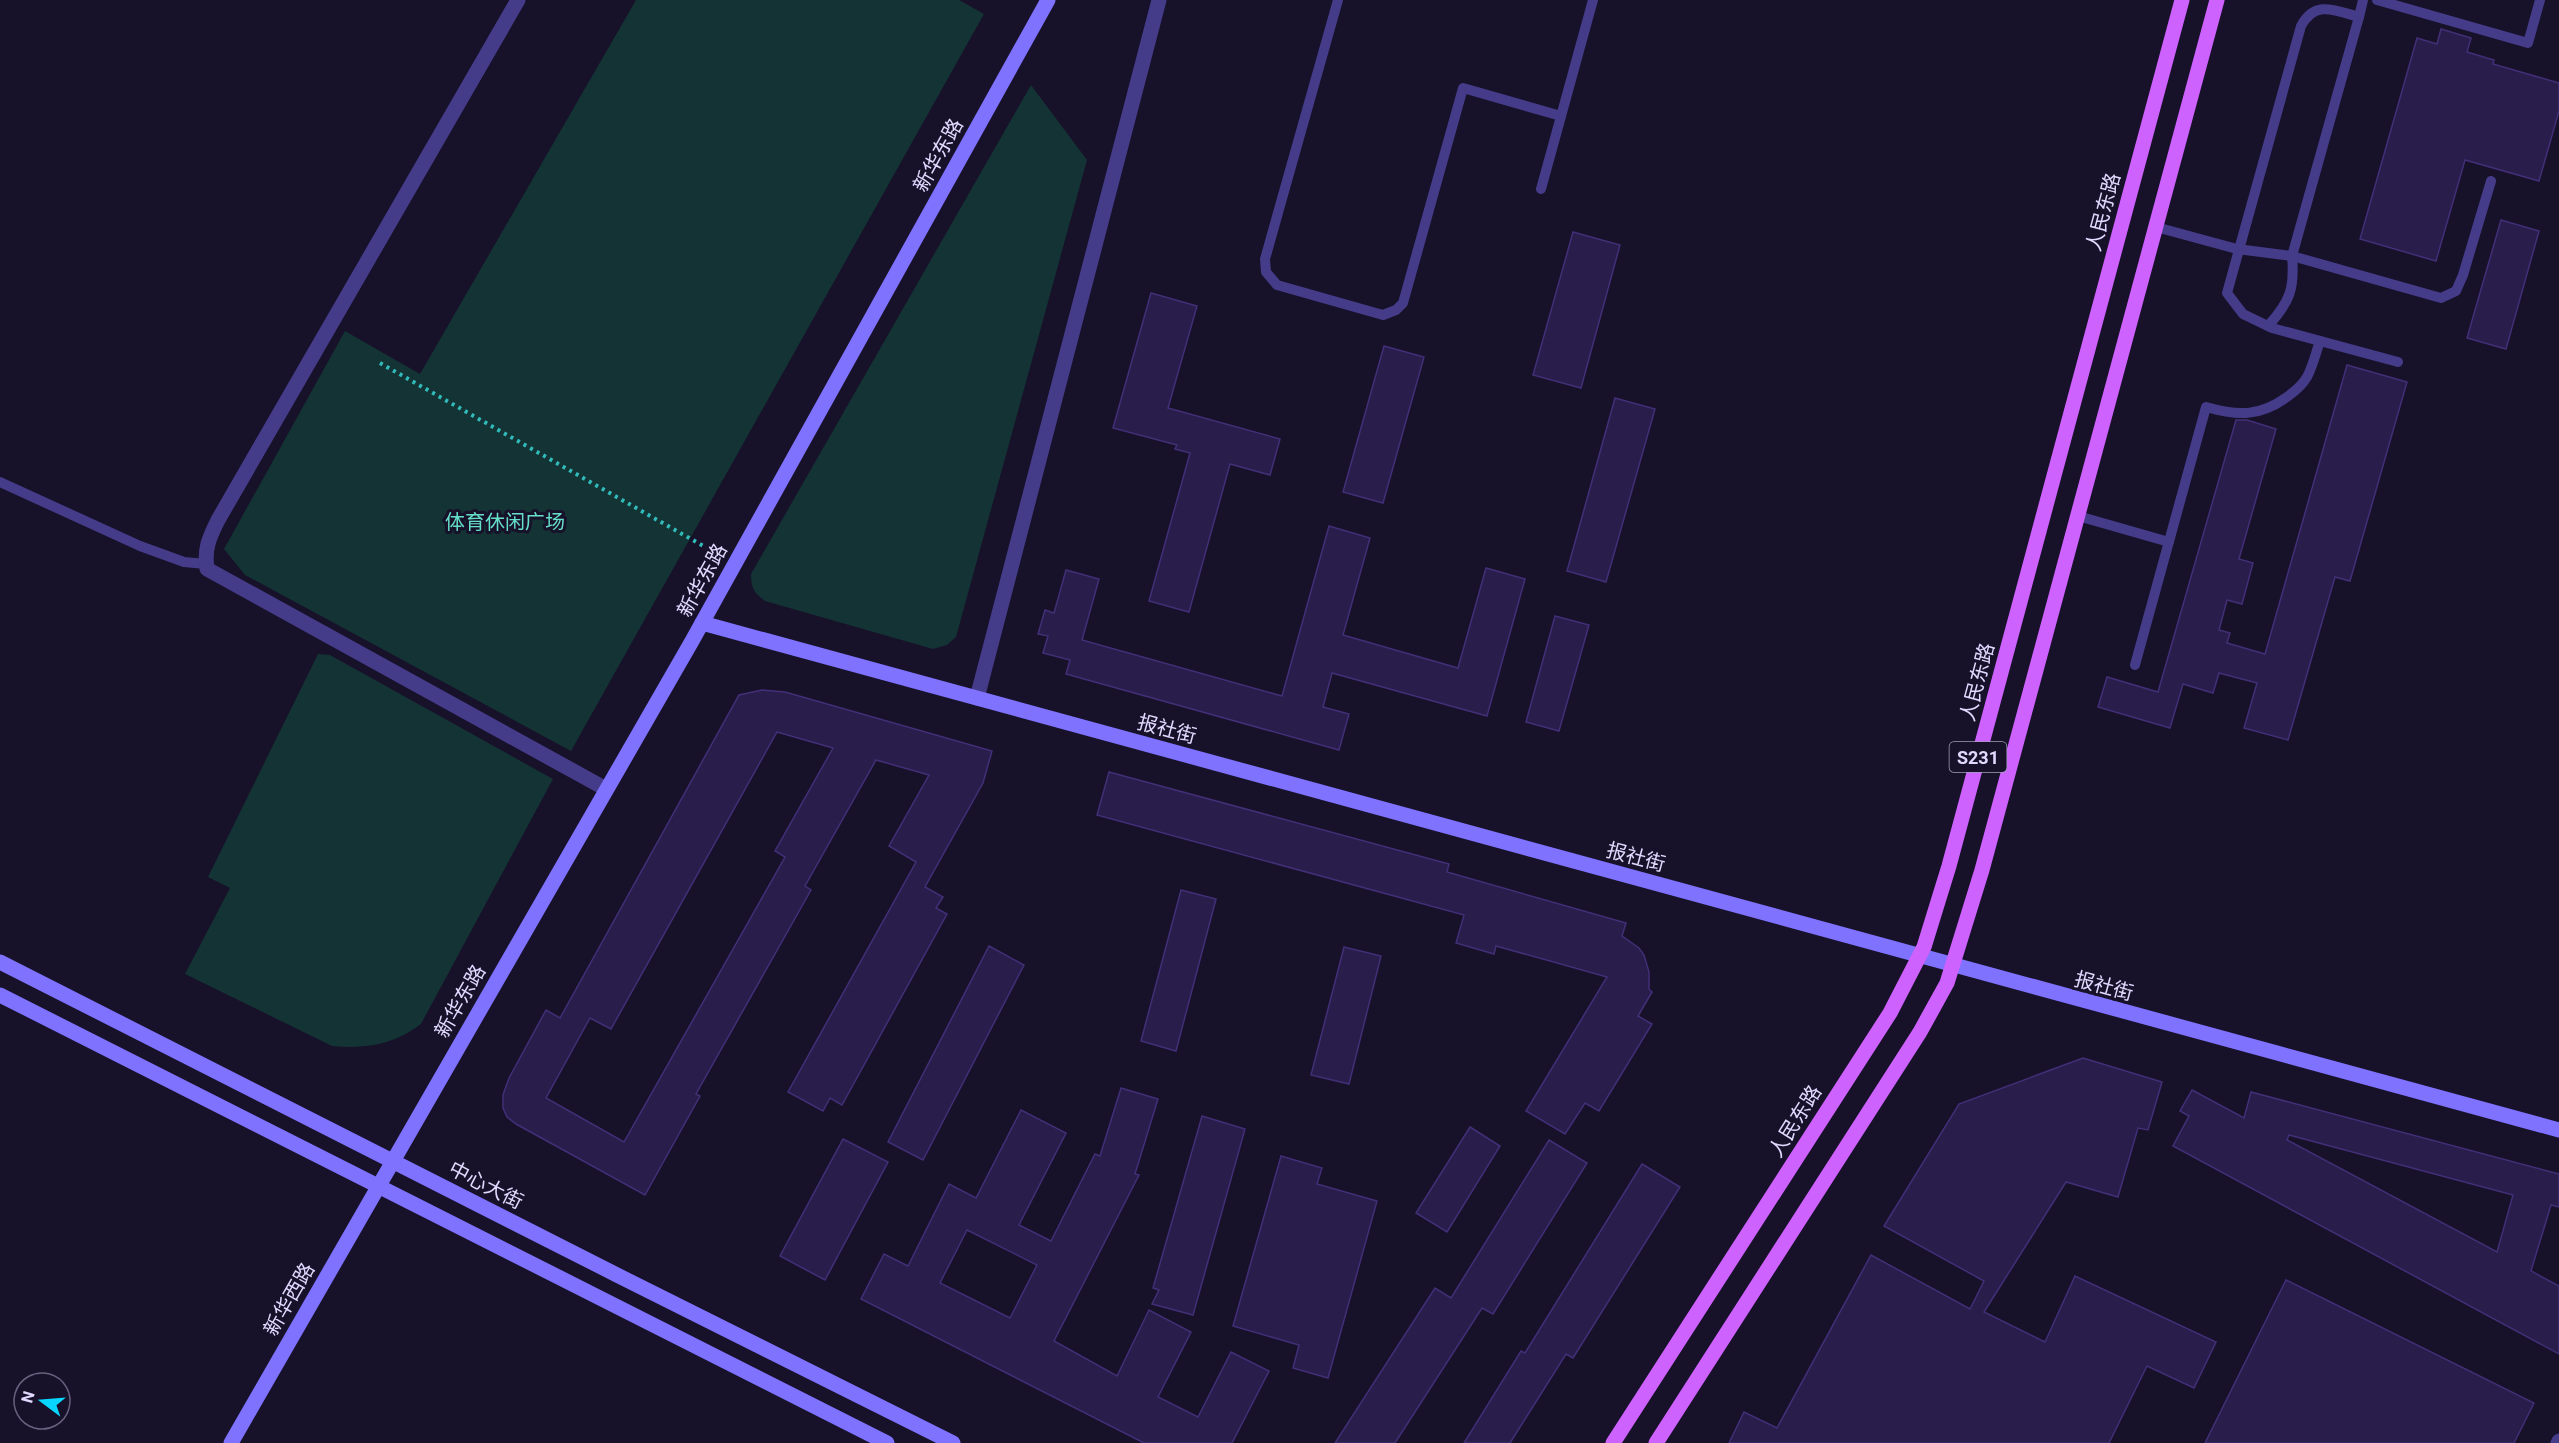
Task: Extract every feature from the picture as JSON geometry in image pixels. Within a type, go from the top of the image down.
[{"type":"main road","name":"人民东路","points":[[1613,1443],[1890,1013],[1920,957],[1949,866],[2182,0]]},
{"type":"main road","name":"S231","points":[[1657,1443],[1920,1032],[1947,983],[1982,870],[2217,0]]},
{"type":"street","points":[[518,0],[218,520],[206,543],[206,564],[207,569],[606,789]]},
{"type":"street","name":"新华东路","points":[[380,1181],[702,623],[1048,0]]},
{"type":"street","points":[[977,698],[1159,0]]},
{"type":"street","name":"报社街","points":[[702,623],[2559,1130]]},
{"type":"street","name":"中心大街","points":[[0,962],[953,1443]]},
{"type":"street","points":[[0,995],[380,1181],[887,1443]]},
{"type":"street","name":"新华西路","points":[[231,1443],[380,1181]]},
{"type":"lane","points":[[1338,0],[1265,259],[1266,272],[1277,285],[1383,315],[1396,310],[1403,303],[1463,88],[1561,116]]},
{"type":"lane","points":[[1540,189],[1593,0]]},
{"type":"lane","points":[[2268,326],[2291,294],[2294,277],[2292,256],[2363,0]]},
{"type":"lane","points":[[2377,0],[2528,43],[2540,0]]},
{"type":"lane","points":[[2359,17],[2327,8],[2316,9],[2307,14],[2301,26],[2226,293],[2243,314],[2268,326],[2398,362]]},
{"type":"lane","points":[[2156,227],[2237,249],[2292,256],[2442,298],[2456,291],[2463,275],[2491,181]]},
{"type":"lane","points":[[2135,665],[2206,407],[2230,414],[2259,412],[2275,406],[2307,378],[2320,341]]},
{"type":"lane","points":[[0,482],[140,546],[184,562],[206,564]]},
{"type":"lane","points":[[2078,516],[2169,542]]},
{"type":"path","points":[[380,363],[735,563]]},
{"type":"green space","name":"体育休闲广场","points":[[636,0],[959,0],[984,14],[571,751],[245,575],[224,549],[345,331],[420,374]]},
{"type":"green space","points":[[1031,85],[1087,160],[956,637],[947,645],[933,649],[765,601],[754,590],[751,574]]},
{"type":"green space","points":[[318,654],[330,655],[553,779],[421,1024],[400,1037],[368,1046],[332,1046],[185,974],[230,888],[208,877]]},
{"type":"building","points":[[2441,29],[2471,38],[2467,52],[2494,60],[2493,64],[2559,83],[2559,111],[2539,181],[2465,160],[2436,261],[2360,239],[2417,38],[2437,44]]},
{"type":"building","points":[[2501,220],[2539,231],[2506,349],[2467,338]]},
{"type":"building","points":[[1573,232],[1620,245],[1581,388],[1533,375]]},
{"type":"building","points":[[1151,293],[1197,306],[1168,408],[1280,439],[1270,475],[1230,464],[1189,612],[1149,601],[1190,453],[1175,449],[1177,445],[1113,428]]},
{"type":"building","points":[[1384,346],[1424,357],[1383,503],[1343,492]]},
{"type":"building","points":[[2347,365],[2407,382],[2350,581],[2335,577],[2288,740],[2244,728],[2257,683],[2219,673],[2213,693],[2183,684],[2170,728],[2098,707],[2107,677],[2158,692],[2236,420],[2247,420],[2276,429],[2239,559],[2253,563],[2242,604],[2227,600],[2219,630],[2230,633],[2227,643],[2265,654]]},
{"type":"building","points":[[1615,398],[1655,409],[1606,582],[1567,571]]},
{"type":"building","points":[[1329,526],[1370,538],[1343,635],[1458,668],[1486,568],[1525,579],[1487,716],[1332,673],[1323,707],[1349,714],[1339,750],[1066,674],[1070,660],[1043,653],[1048,636],[1038,634],[1045,610],[1054,613],[1066,570],[1099,579],[1082,640],[1282,696]]},
{"type":"building","points":[[1555,616],[1589,625],[1559,731],[1526,722]]},
{"type":"building","points":[[762,690],[785,692],[992,751],[983,783],[925,887],[943,897],[936,908],[947,914],[842,1105],[830,1098],[823,1111],[788,1092],[916,862],[889,846],[929,775],[876,760],[805,886],[811,890],[696,1094],[700,1096],[645,1195],[516,1124],[507,1117],[503,1108],[503,1095],[509,1078],[546,1010],[560,1018],[739,695]],"holes":[[[777,732],[833,748],[775,851],[785,857],[624,1142],[546,1098],[590,1018],[611,1029]]]},
{"type":"building","points":[[1109,772],[1449,864],[1447,872],[1626,923],[1622,936],[1639,948],[1644,955],[1649,972],[1649,989],[1652,992],[1638,1016],[1652,1024],[1599,1111],[1585,1103],[1565,1134],[1526,1111],[1607,977],[1496,946],[1494,954],[1456,943],[1464,915],[1097,815]]},
{"type":"building","points":[[1181,890],[1216,899],[1176,1051],[1141,1041]]},
{"type":"building","points":[[989,946],[1024,965],[923,1160],[888,1142]]},
{"type":"building","points":[[1344,947],[1381,956],[1349,1084],[1311,1075]]},
{"type":"building","points":[[2083,1058],[2162,1082],[2148,1130],[2138,1128],[2118,1197],[2066,1182],[1984,1312],[2045,1342],[2075,1276],[2216,1342],[2194,1388],[2147,1366],[2109,1443],[1729,1443],[1744,1412],[1777,1428],[1871,1255],[1970,1309],[1984,1281],[1884,1226],[1959,1104]]},
{"type":"building","points":[[1121,1088],[1158,1099],[1135,1174],[1139,1175],[1054,1341],[1117,1376],[1149,1310],[1191,1332],[1158,1397],[1198,1417],[1231,1352],[1269,1371],[1232,1443],[1144,1443],[861,1299],[884,1254],[908,1266],[949,1184],[976,1198],[1021,1110],[1066,1133],[1019,1225],[1051,1241],[1095,1154],[1100,1156]],"holes":[[[967,1230],[1037,1265],[1010,1318],[940,1283]]]},
{"type":"building","points":[[2192,1090],[2244,1118],[2251,1092],[2559,1174],[2559,1207],[2551,1205],[2531,1271],[2559,1286],[2559,1354],[2173,1146],[2189,1116],[2180,1111]],"holes":[[[2289,1135],[2513,1195],[2497,1252],[2287,1140]]]},
{"type":"building","points":[[1202,1116],[1245,1129],[1193,1315],[1152,1304],[1159,1290],[1153,1288]]},
{"type":"building","points":[[1470,1127],[1500,1146],[1447,1232],[1416,1213]]},
{"type":"building","points":[[843,1139],[888,1162],[825,1280],[780,1256]]},
{"type":"building","points":[[1549,1140],[1587,1163],[1493,1314],[1482,1308],[1395,1443],[1335,1443],[1435,1288],[1451,1298]]},
{"type":"building","points":[[1281,1156],[1322,1168],[1317,1184],[1377,1201],[1328,1378],[1293,1368],[1299,1345],[1233,1326]]},
{"type":"building","points":[[1642,1164],[1680,1187],[1573,1358],[1566,1354],[1510,1443],[1464,1443],[1521,1351],[1525,1353]]},
{"type":"building","points":[[2286,1280],[2534,1403],[2514,1443],[2205,1443]]}]
